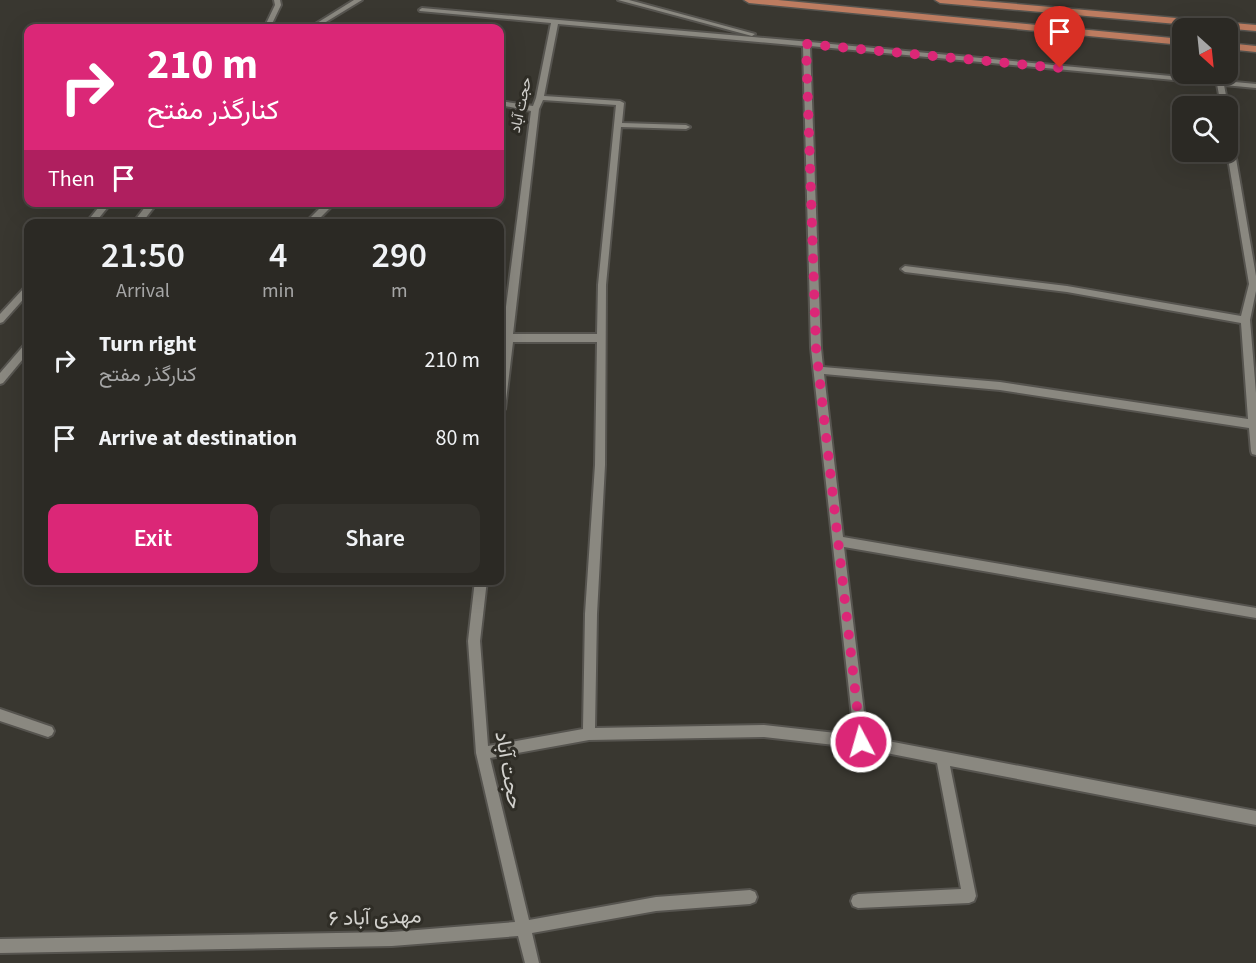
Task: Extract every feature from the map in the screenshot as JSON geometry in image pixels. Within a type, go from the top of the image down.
[{"type":"main road","points":[[749,0],[1172,41]]},
{"type":"main road","points":[[940,0],[1256,28]]},
{"type":"main road","points":[[1238,47],[1256,49]]},
{"type":"street","points":[[269,24],[278,5],[277,0]]},
{"type":"street","points":[[319,24],[359,0]]},
{"type":"street","points":[[621,0],[660,18],[806,44]]},
{"type":"street","points":[[422,10],[1172,78]]},
{"type":"street","points":[[653,31],[660,18]]},
{"type":"street","name":"حجت آباد","points":[[504,368],[507,338],[504,322],[535,109],[540,98],[555,22]]},
{"type":"street","points":[[806,44],[819,370],[861,742]]},
{"type":"street","points":[[1238,84],[1256,86]]},
{"type":"street","points":[[540,98],[620,103],[602,285],[600,465],[591,614],[589,734]]},
{"type":"street","points":[[504,104],[535,109]]},
{"type":"street","points":[[618,126],[686,127]]},
{"type":"street","points":[[1232,162],[1253,284],[1245,320],[1256,451]]},
{"type":"street","points":[[93,219],[104,207]]},
{"type":"street","points":[[140,219],[150,207]]},
{"type":"street","points":[[313,219],[327,207]]},
{"type":"street","points":[[1246,252],[1256,254]]},
{"type":"street","points":[[905,269],[1067,289],[1245,320]]},
{"type":"street","points":[[0,320],[24,293]]},
{"type":"street","points":[[507,338],[601,338]]},
{"type":"street","points":[[0,380],[24,352]]},
{"type":"street","points":[[819,370],[1000,386],[1252,424]]},
{"type":"street","points":[[839,541],[1256,613]]},
{"type":"street","name":"حجت آباد","points":[[480,585],[474,641],[482,753],[532,963]]},
{"type":"street","points":[[0,715],[48,730]]},
{"type":"street","points":[[482,753],[589,734],[764,731],[861,742],[1256,818]]},
{"type":"street","points":[[858,901],[969,896],[942,758]]},
{"type":"street","name":"مهدی آباد ۶","points":[[0,946],[392,939],[523,928],[656,904],[750,897]]},
{"type":"route","points":[[861,742],[816,348],[806,44],[1060,68]]}]
